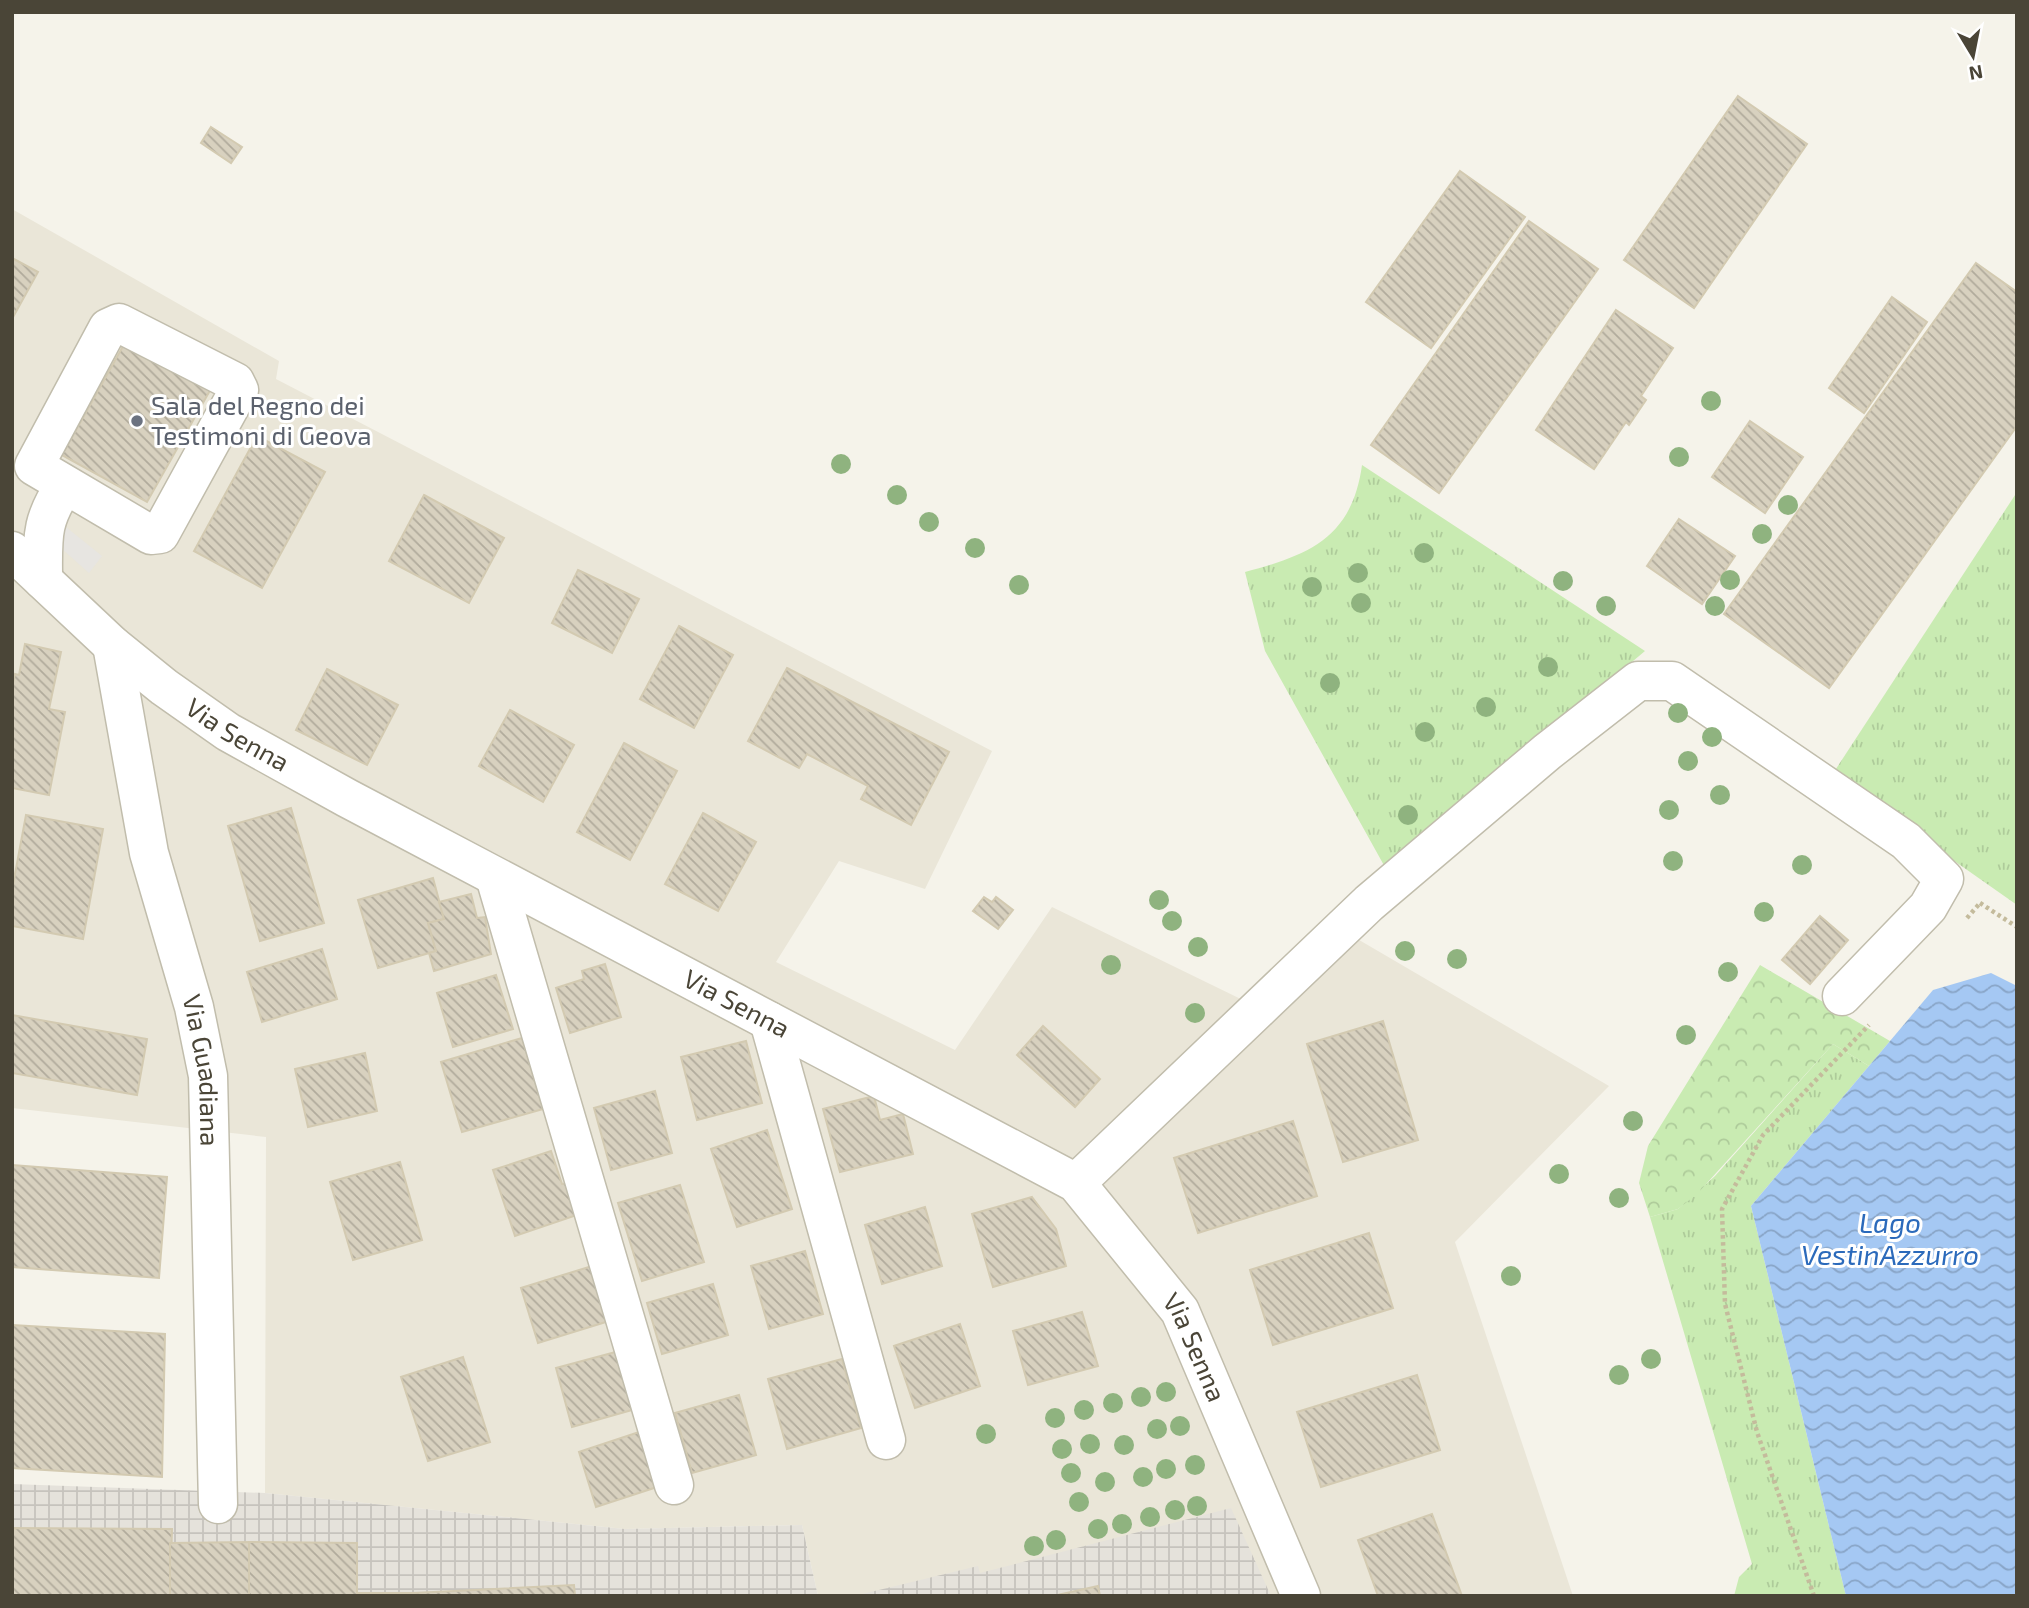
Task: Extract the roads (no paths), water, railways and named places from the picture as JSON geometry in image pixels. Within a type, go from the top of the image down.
[{"type":"street","points":[[119,323],[235,382],[239,390],[160,534],[151,535],[65,485],[34,466],[108,328],[119,323]]},
{"type":"street","points":[[43,580],[43,532],[47,511],[65,485]]},
{"type":"street","name":"Via Senna","points":[[12,551],[112,645],[228,732],[495,877],[1076,1183],[1180,1311],[1301,1596]]},
{"type":"street","name":"Via Guadiana","points":[[112,645],[147,842],[194,1007],[208,1076],[218,1504]]},
{"type":"street","points":[[1076,1183],[1369,903],[1547,752],[1638,681],[1672,681],[1906,841],[1944,879],[1928,907],[1842,996]]},
{"type":"street","points":[[495,877],[674,1485]]},
{"type":"street","points":[[769,1021],[886,1440]]},
{"type":"water","name":"Lago VestinAzzurro","points":[[1991,973],[2017,986],[2017,1596],[1846,1596],[1751,1206],[1933,990]]},
{"type":"place","name":"Sala del Regno dei Testimoni di Geova","points":[[137,421]]}]
